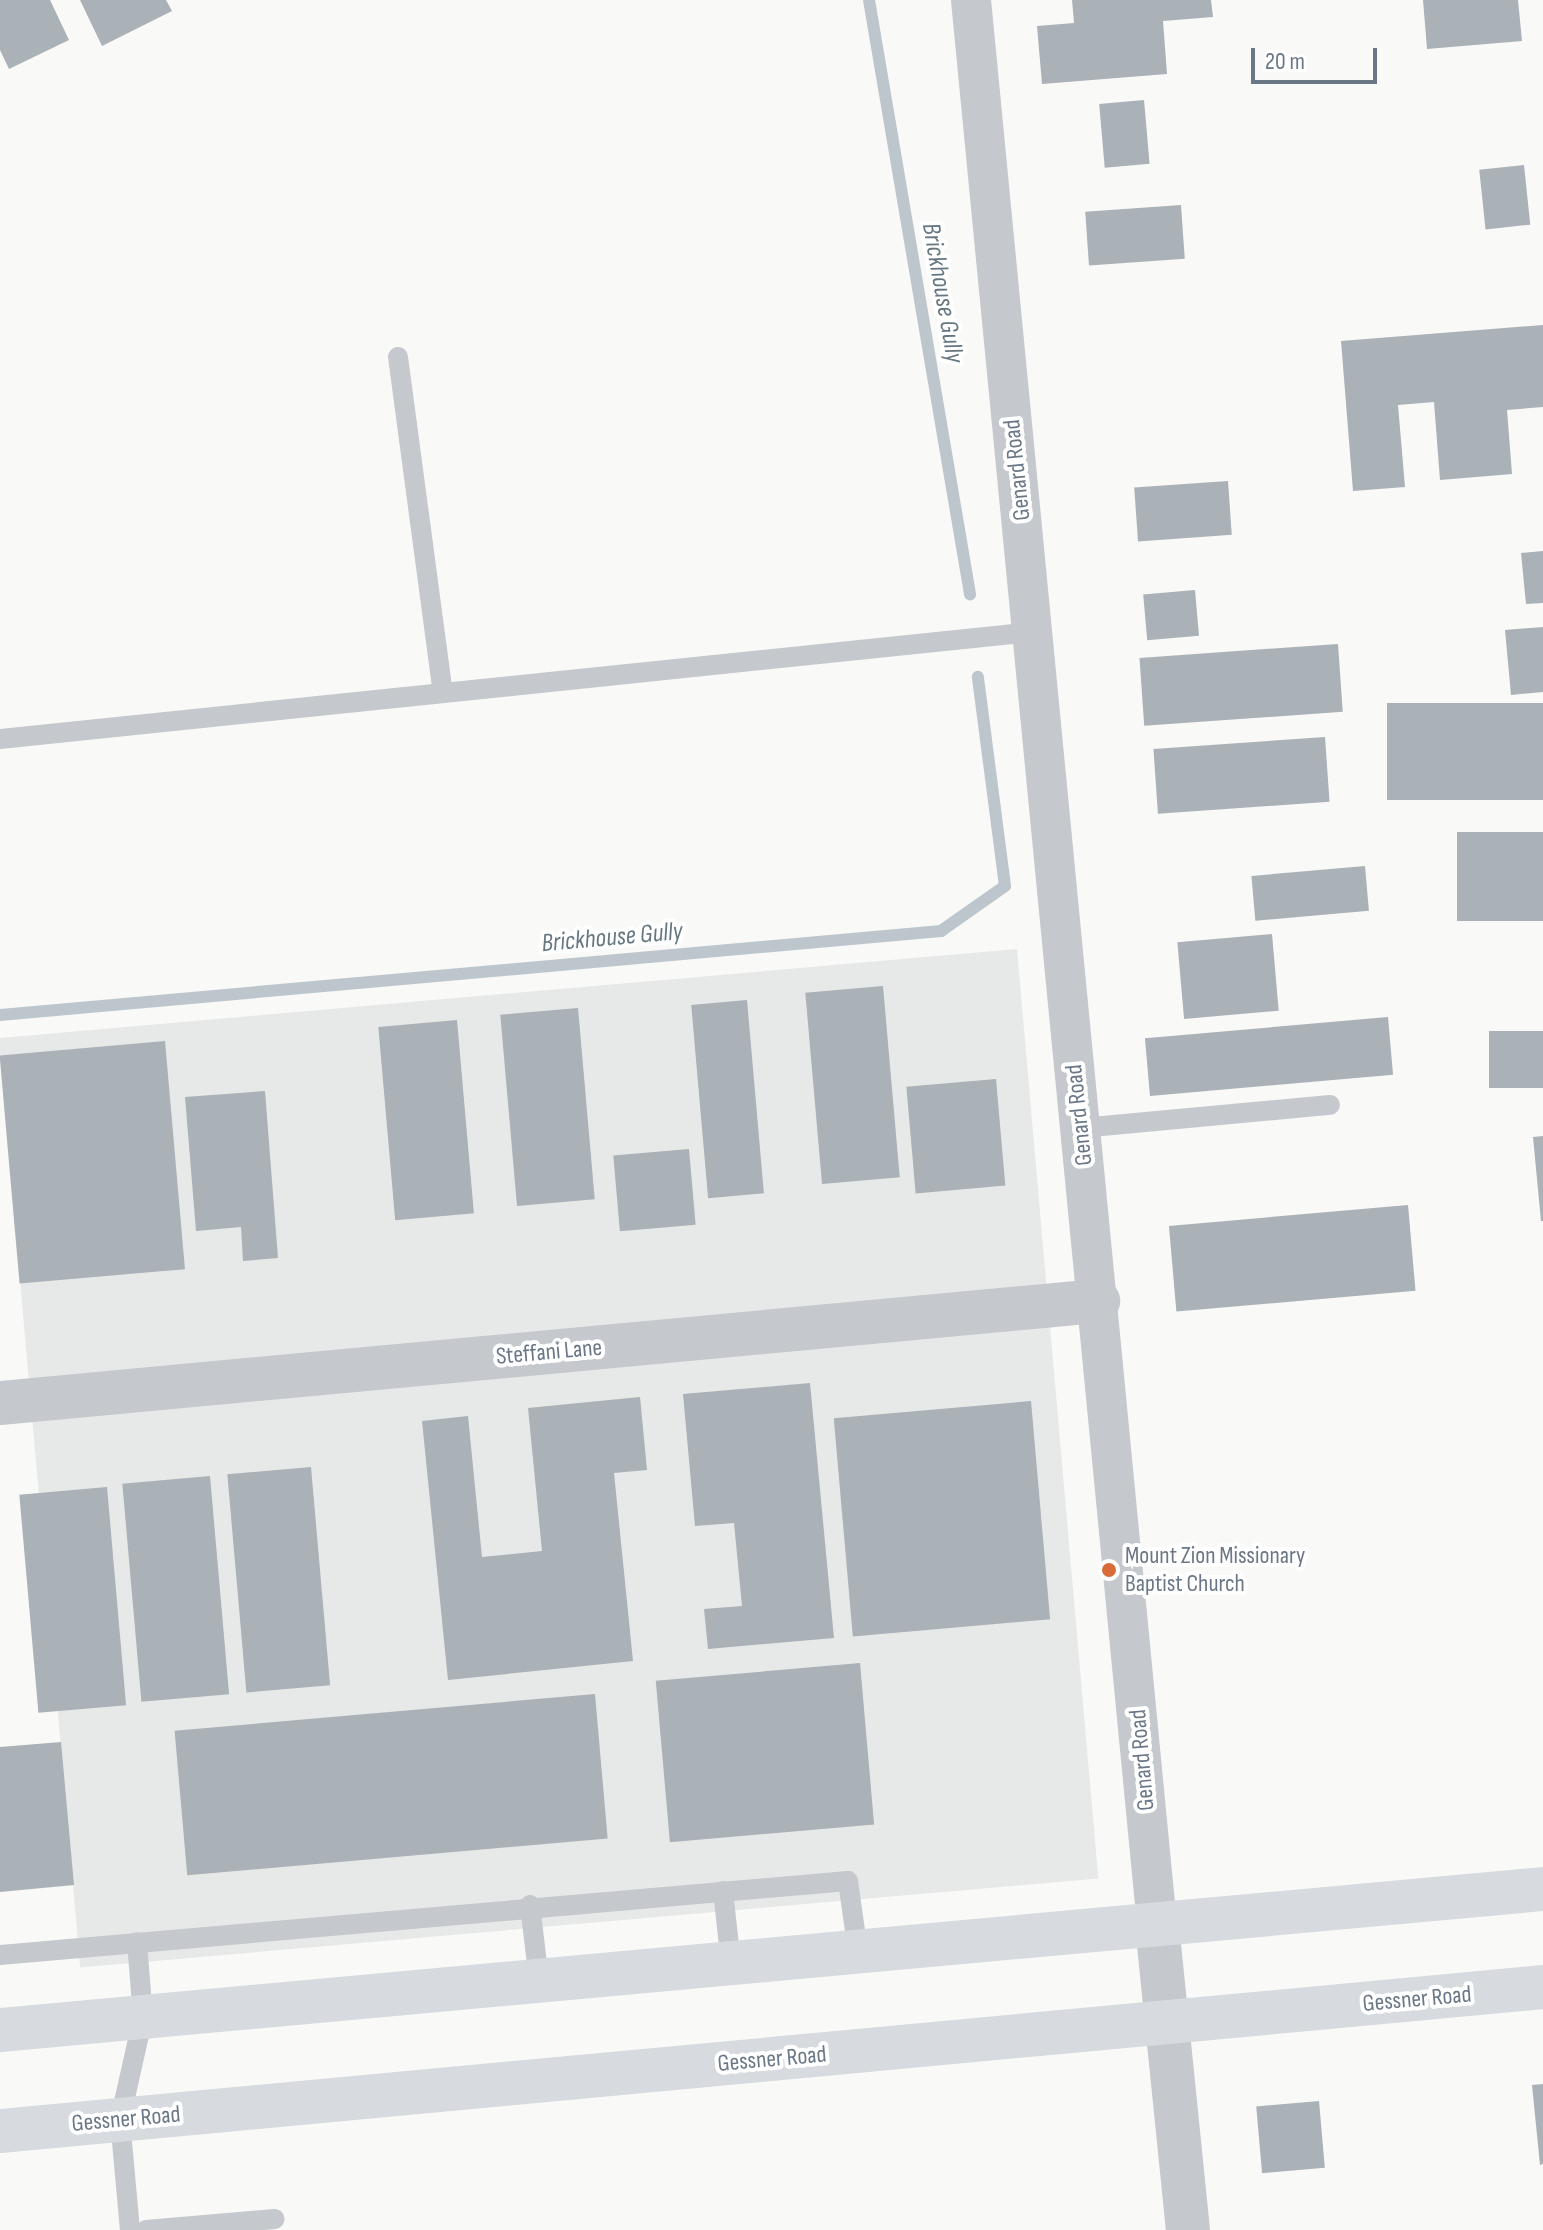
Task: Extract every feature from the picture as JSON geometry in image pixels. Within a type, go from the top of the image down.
[{"type":"main road","points":[[0,2030],[1543,1889]]},
{"type":"main road","name":"Gessner Road","points":[[0,2131],[1543,1987]]},
{"type":"street","name":"Genard Road","points":[[971,0],[1165,2022],[1188,2230]]},
{"type":"street","name":"Steffani Lane","points":[[0,1403],[1098,1301]]},
{"type":"lane","points":[[398,357],[443,693]]},
{"type":"lane","points":[[0,739],[1032,632]]},
{"type":"lane","points":[[1081,1128],[1330,1105]]},
{"type":"lane","points":[[0,1955],[530,1905],[848,1881],[858,1952]]},
{"type":"lane","points":[[723,1891],[731,1964]]},
{"type":"lane","points":[[530,1905],[539,1981]]},
{"type":"lane","points":[[130,2230],[120,2120],[143,2017],[137,1942]]},
{"type":"lane","points":[[146,2230],[275,2219]]},
{"type":"shaded area","points":[[1017,949],[1098,1878],[80,1968],[0,1038]]},
{"type":"building","points":[[0,0],[50,0],[69,40],[9,69],[0,50]]},
{"type":"building","points":[[80,0],[166,0],[172,11],[102,46]]},
{"type":"building","points":[[1072,0],[1211,0],[1213,17],[1163,21],[1167,74],[1042,84],[1037,26],[1074,23]]},
{"type":"building","points":[[1423,0],[1518,0],[1522,41],[1427,49]]},
{"type":"building","points":[[1144,100],[1150,164],[1105,168],[1099,104]]},
{"type":"building","points":[[1524,165],[1530,225],[1486,229],[1479,170]]},
{"type":"building","points":[[1181,205],[1185,259],[1089,266],[1085,212]]},
{"type":"building","points":[[1543,325],[1543,407],[1507,410],[1512,474],[1440,480],[1434,402],[1398,405],[1405,487],[1353,491],[1341,341]]},
{"type":"building","points":[[1228,481],[1232,535],[1138,541],[1134,488]]},
{"type":"building","points":[[1543,551],[1543,603],[1526,604],[1521,553]]},
{"type":"building","points":[[1195,590],[1199,636],[1147,640],[1143,595]]},
{"type":"building","points":[[1543,627],[1543,692],[1511,695],[1505,630]]},
{"type":"building","points":[[1338,644],[1343,712],[1144,726],[1139,658]]},
{"type":"building","points":[[1387,703],[1543,703],[1543,800],[1387,800]]},
{"type":"building","points":[[1325,737],[1330,802],[1158,814],[1153,749]]},
{"type":"building","points":[[1457,832],[1543,832],[1543,921],[1457,921]]},
{"type":"building","points":[[1365,866],[1369,911],[1255,921],[1251,876]]},
{"type":"building","points":[[1272,934],[1279,1011],[1184,1019],[1177,942]]},
{"type":"building","points":[[883,986],[900,1177],[822,1184],[805,993]]},
{"type":"building","points":[[747,1000],[764,1193],[708,1198],[691,1005]]},
{"type":"building","points":[[578,1008],[595,1199],[517,1206],[500,1015]]},
{"type":"building","points":[[1388,1017],[1393,1075],[1150,1096],[1145,1038]]},
{"type":"building","points":[[457,1020],[474,1213],[395,1220],[378,1027]]},
{"type":"building","points":[[1489,1031],[1543,1031],[1543,1088],[1489,1088]]},
{"type":"building","points":[[165,1041],[185,1269],[20,1284],[0,1055]]},
{"type":"building","points":[[996,1079],[1005,1186],[916,1193],[906,1087]]},
{"type":"building","points":[[265,1091],[278,1258],[243,1261],[241,1227],[196,1231],[185,1097]]},
{"type":"building","points":[[1543,1136],[1543,1221],[1541,1221],[1533,1137]]},
{"type":"building","points":[[689,1149],[696,1225],[620,1231],[613,1156]]},
{"type":"building","points":[[1408,1205],[1415,1291],[1176,1312],[1169,1226]]},
{"type":"building","points":[[810,1383],[834,1638],[708,1649],[704,1609],[742,1606],[734,1523],[695,1526],[683,1394]]},
{"type":"building","points":[[640,1397],[647,1470],[614,1473],[633,1661],[448,1680],[422,1421],[468,1416],[482,1557],[542,1551],[528,1408]]},
{"type":"building","points":[[1031,1401],[1050,1619],[853,1636],[834,1418]]},
{"type":"building","points":[[311,1467],[330,1685],[246,1692],[227,1474]]},
{"type":"building","points":[[210,1476],[229,1694],[141,1702],[122,1484]]},
{"type":"building","points":[[107,1487],[126,1705],[38,1713],[19,1495]]},
{"type":"building","points":[[860,1663],[874,1824],[670,1842],[656,1681]]},
{"type":"building","points":[[595,1694],[608,1838],[187,1875],[175,1731]]},
{"type":"building","points":[[61,1742],[74,1885],[0,1892],[0,1747]]},
{"type":"building","points":[[1543,2084],[1543,2164],[1540,2165],[1532,2085]]},
{"type":"building","points":[[1319,2101],[1325,2168],[1262,2173],[1256,2106]]},
{"type":"waterway","name":"Brickhouse Gully","points":[[869,0],[970,594]]},
{"type":"waterway","name":"Brickhouse Gully","points":[[0,1015],[941,931],[1005,886],[978,677]]},
{"type":"place","name":"Mount Zion Missionary Baptist Church","points":[[1109,1570]]}]
